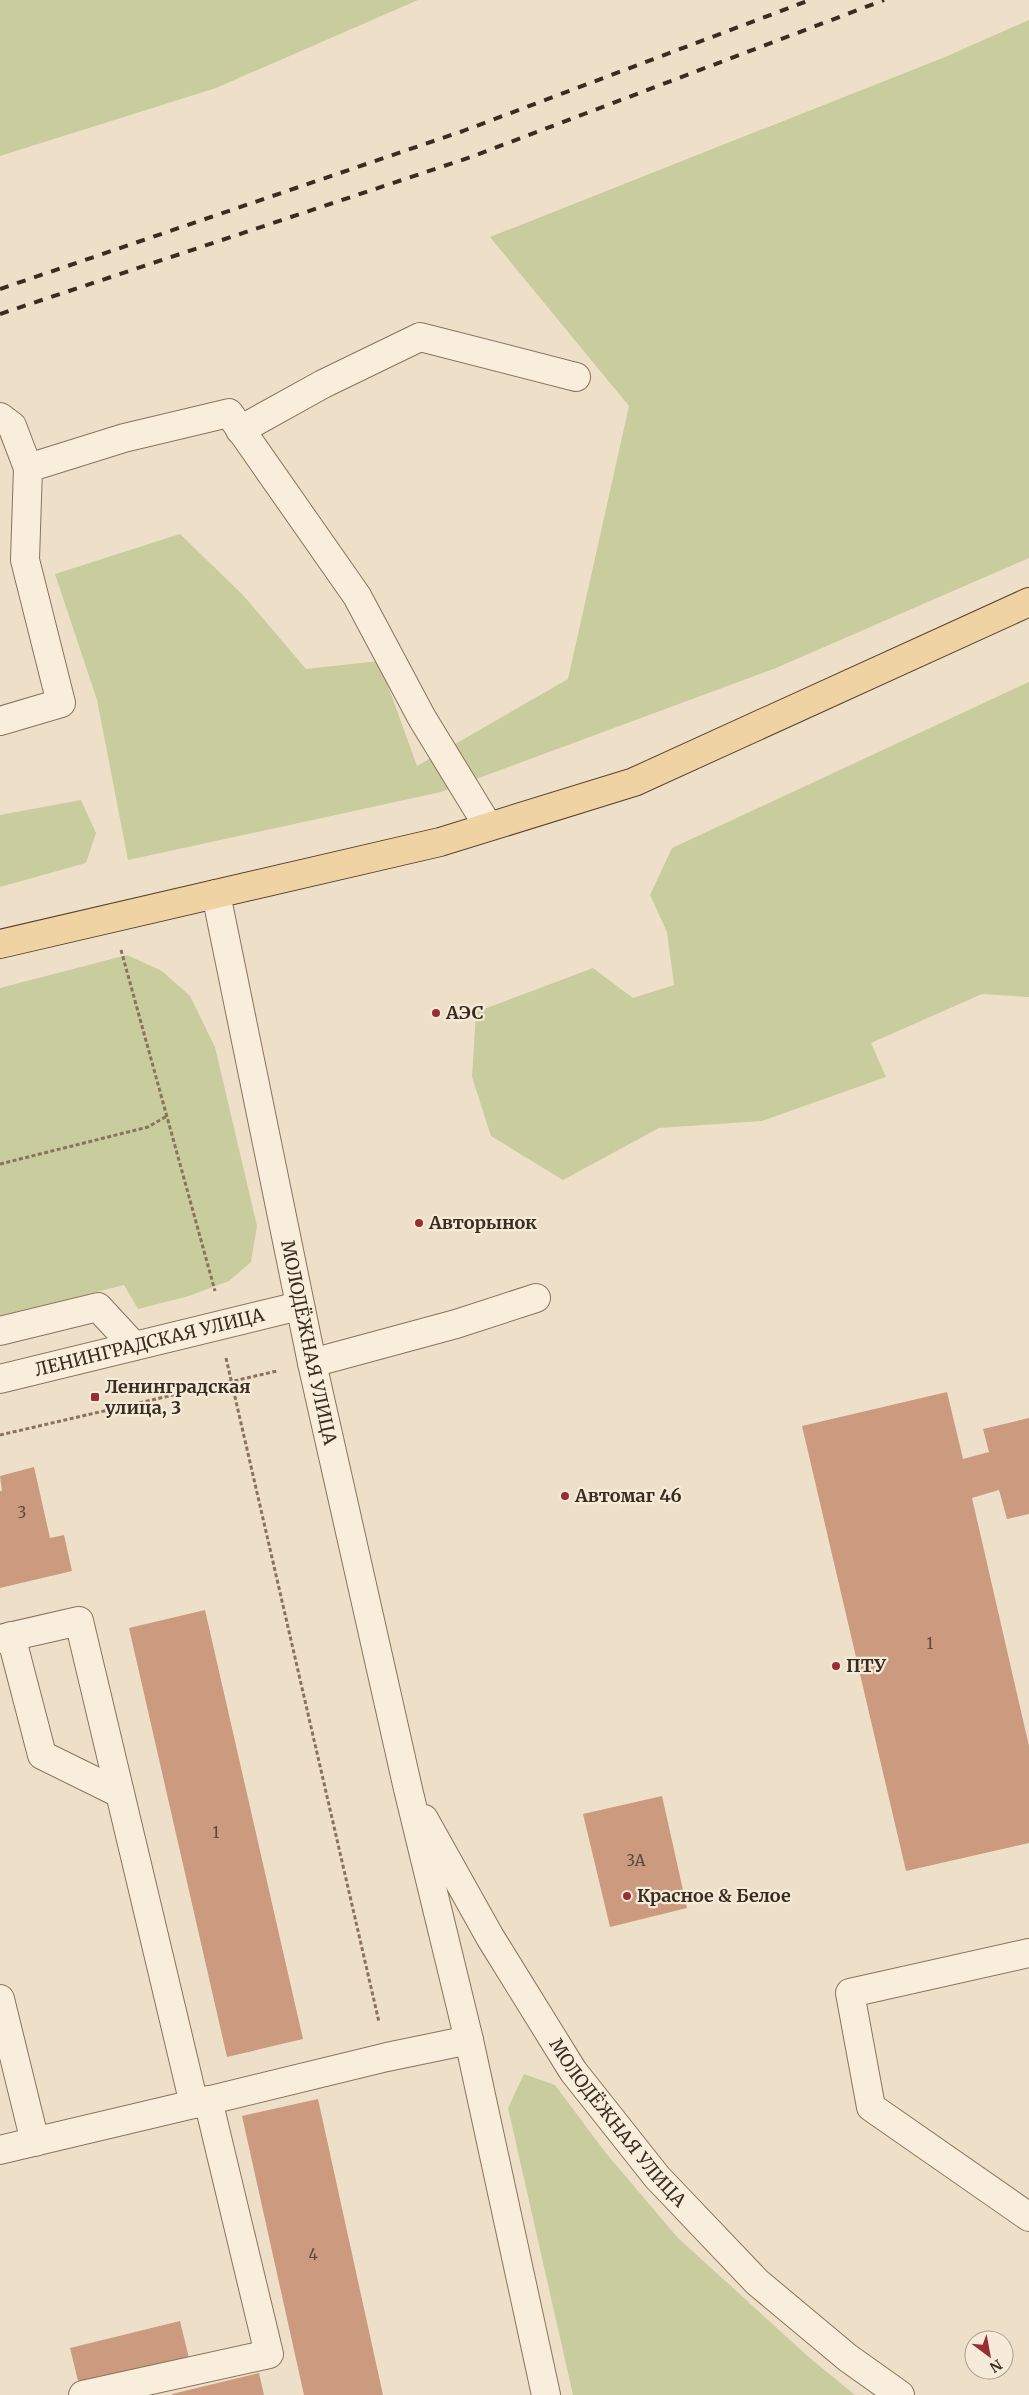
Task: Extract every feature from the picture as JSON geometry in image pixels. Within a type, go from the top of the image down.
[{"type":"main road","points":[[0,944],[440,842],[634,782],[1029,602]]},
{"type":"street","points":[[240,430],[323,384],[420,337],[576,377]]},
{"type":"street","points":[[28,468],[124,438],[229,413],[357,596],[422,718],[488,826]]},
{"type":"street","points":[[0,417],[12,426],[28,468],[25,560],[61,703],[0,721]]},
{"type":"street","name":"МОЛОДЁЖНАЯ УЛИЦА","points":[[216,894],[299,1306],[408,1789],[469,2040],[546,2395]]},
{"type":"street","points":[[312,1363],[456,1324],[536,1298]]},
{"type":"street","name":"ЛЕНИНГРАДСКАЯ УЛИЦА","points":[[0,1379],[299,1306]]},
{"type":"street","points":[[0,1331],[98,1307],[134,1346]]},
{"type":"street","points":[[83,2395],[269,2354],[119,1793],[78,1621],[6,1638],[42,1755],[119,1793]]},
{"type":"street","name":"МОЛОДЁЖНАЯ УЛИЦА","points":[[408,1789],[490,1937],[573,2071],[657,2177],[757,2282],[848,2358],[900,2395]]},
{"type":"street","points":[[1029,1953],[850,1993],[871,2107],[1029,2217]]},
{"type":"street","points":[[0,1999],[35,2142]]},
{"type":"street","points":[[0,2150],[387,2057],[469,2040]]},
{"type":"path","points":[[113,918],[225,1325],[224,1351],[387,2057]]},
{"type":"path","points":[[0,1164],[148,1127],[166,1116]]},
{"type":"path","points":[[0,1435],[312,1363]]},
{"type":"green space","points":[[0,0],[418,0],[216,88],[0,156]]},
{"type":"green space","points":[[1029,20],[1029,558],[776,668],[441,792],[128,860],[97,700],[55,574],[180,534],[243,595],[306,669],[379,661],[417,766],[568,679],[629,406],[490,237],[945,57]]},
{"type":"green space","points":[[1029,682],[1029,997],[982,994],[871,1043],[886,1077],[762,1121],[659,1128],[563,1180],[491,1136],[472,1077],[476,1012],[593,968],[633,998],[674,985],[667,932],[650,895],[672,848]]},
{"type":"green space","points":[[81,800],[96,833],[86,863],[0,887],[0,815]]},
{"type":"green space","points":[[127,955],[162,971],[190,996],[215,1047],[257,1226],[251,1262],[229,1281],[189,1296],[138,1309],[124,1285],[0,1316],[0,988]]},
{"type":"green space","points":[[524,2074],[555,2085],[605,2152],[678,2238],[811,2359],[855,2395],[573,2395],[508,2108]]},
{"type":"building","points":[[947,1392],[963,1459],[989,1452],[983,1429],[1029,1418],[1029,1514],[1007,1519],[999,1490],[972,1498],[1029,1746],[1029,1843],[906,1871],[802,1426]]},
{"type":"building","points":[[34,1467],[50,1538],[64,1535],[72,1571],[0,1588],[0,1491],[2,1491],[0,1476]]},
{"type":"building","points":[[205,1610],[303,2039],[227,2057],[129,1628]]},
{"type":"building","points":[[662,1796],[687,1908],[610,1927],[583,1814]]},
{"type":"building","points":[[318,2099],[383,2395],[304,2395],[242,2116]]},
{"type":"building","points":[[180,2321],[189,2358],[79,2385],[70,2348]]},
{"type":"building","points":[[259,2373],[264,2395],[172,2395],[172,2394]]},
{"type":"railway","points":[[0,289],[463,131],[810,0]]},
{"type":"railway","points":[[0,314],[471,157],[884,0]]},
{"type":"place","name":"АЭС","points":[[436,1013]]},
{"type":"place","name":"Авторынок","points":[[419,1223]]},
{"type":"place","name":"Ленинградская улица, 3","points":[[95,1397]]},
{"type":"place","name":"Автомаг 46","points":[[565,1496]]},
{"type":"place","name":"ПТУ","points":[[836,1666]]},
{"type":"place","name":"Красное & Белое","points":[[627,1896]]}]
